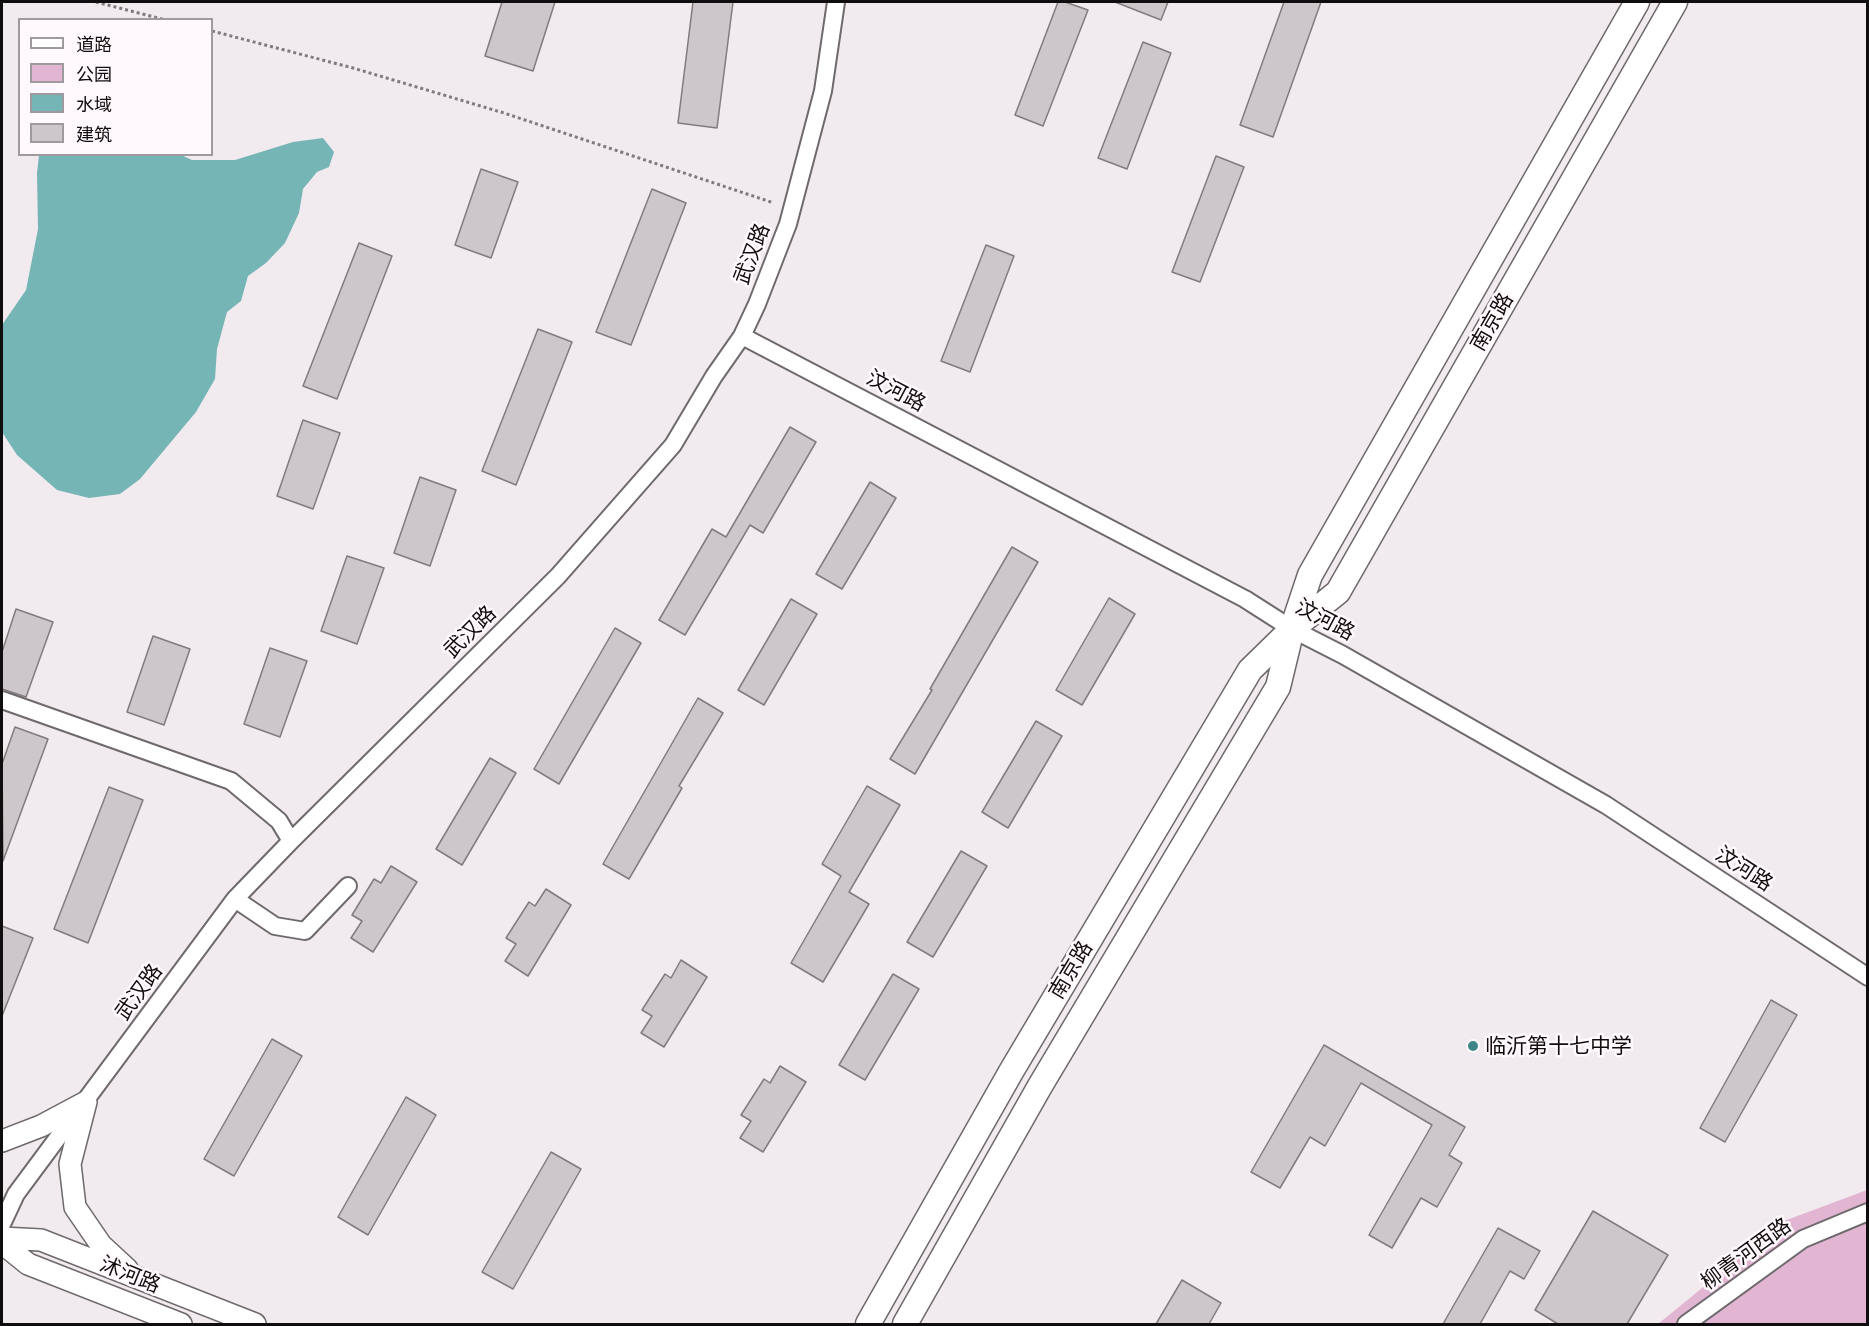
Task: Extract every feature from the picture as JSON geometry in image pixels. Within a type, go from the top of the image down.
[{"type":"highway","name":"南京路","points":[[905,1324],[1040,1086],[1278,687],[1292,629],[1310,575],[1637,2]]},
{"type":"highway","name":"南京路","points":[[868,1324],[1012,1070],[1250,670],[1292,629],[1338,592],[1675,2]]},
{"type":"main road","points":[[2,1141],[41,1126],[86,1102]]},
{"type":"main road","points":[[86,1102],[70,1164],[75,1207],[101,1245],[139,1279]]},
{"type":"main road","name":"沭河路","points":[[2,1238],[41,1240],[255,1324]]},
{"type":"main road","name":"沭河路","points":[[2,1243],[28,1264],[181,1324]]},
{"type":"street","name":"武汉路","points":[[2,1224],[16,1194],[235,899],[558,576],[673,445],[714,376],[742,336],[758,304],[788,224],[823,91],[836,2]]},
{"type":"street","name":"汶河路","points":[[742,336],[1224,588],[1292,629],[1353,660],[1606,805],[1868,977]]},
{"type":"street","points":[[2,700],[231,781],[279,821],[291,841]]},
{"type":"street","points":[[235,899],[275,926],[305,931],[348,886]]},
{"type":"street","name":"柳青河西路","points":[[1686,1324],[1803,1239],[1868,1212]]},
{"type":"path","points":[[96,2],[158,18]]},
{"type":"path","points":[[213,31],[353,68],[504,113],[774,203]]},
{"type":"green space","points":[[1867,1190],[1867,1324],[1658,1324],[1784,1221]]},
{"type":"water","points":[[323,138],[334,152],[329,167],[317,172],[303,189],[299,213],[285,243],[266,263],[248,276],[241,301],[227,312],[217,349],[215,379],[196,412],[140,479],[120,494],[89,498],[57,490],[17,455],[2,432],[2,325],[26,290],[38,229],[39,156],[183,156],[192,160],[235,160],[293,142]]},
{"type":"building","points":[[502,2],[555,2],[533,71],[485,56]]},
{"type":"building","points":[[693,2],[733,2],[717,128],[678,123]]},
{"type":"building","points":[[1058,2],[1065,2],[1088,10],[1043,126],[1015,115]]},
{"type":"building","points":[[1115,2],[1168,2],[1161,20]]},
{"type":"building","points":[[1284,2],[1321,2],[1273,137],[1240,125]]},
{"type":"building","points":[[1143,42],[1171,53],[1127,169],[1098,158]]},
{"type":"building","points":[[1216,156],[1244,167],[1200,282],[1172,272]]},
{"type":"building","points":[[481,169],[518,182],[491,258],[455,245]]},
{"type":"building","points":[[652,189],[686,203],[631,345],[596,332]]},
{"type":"building","points":[[359,243],[392,256],[337,399],[303,386]]},
{"type":"building","points":[[986,245],[1014,256],[970,372],[941,361]]},
{"type":"building","points":[[538,329],[572,342],[516,485],[482,471]]},
{"type":"building","points":[[303,420],[340,433],[313,509],[277,496]]},
{"type":"building","points":[[790,427],[816,442],[763,533],[750,525],[685,635],[659,620],[712,529],[726,537]]},
{"type":"building","points":[[420,477],[456,490],[430,566],[394,553]]},
{"type":"building","points":[[870,482],[896,498],[842,589],[816,574]]},
{"type":"building","points":[[1012,547],[1038,562],[915,774],[890,759],[932,690],[930,689]]},
{"type":"building","points":[[347,556],[384,568],[357,644],[321,631]]},
{"type":"building","points":[[1109,598],[1135,614],[1082,705],[1056,690]]},
{"type":"building","points":[[791,599],[817,614],[764,705],[738,690]]},
{"type":"building","points":[[16,609],[53,622],[26,697],[2,689],[2,652]]},
{"type":"building","points":[[615,628],[641,643],[559,784],[534,769]]},
{"type":"building","points":[[153,636],[190,649],[164,725],[127,712]]},
{"type":"building","points":[[270,648],[307,661],[280,737],[244,724]]},
{"type":"building","points":[[698,698],[723,713],[679,786],[682,788],[629,879],[603,864]]},
{"type":"building","points":[[1036,721],[1062,736],[1008,828],[982,812]]},
{"type":"building","points":[[15,727],[48,739],[3,861],[2,764]]},
{"type":"building","points":[[490,758],[516,773],[462,865],[436,849]]},
{"type":"building","points":[[867,786],[900,805],[849,892],[869,904],[823,982],[791,963],[841,876],[822,864]]},
{"type":"building","points":[[109,787],[143,800],[88,943],[54,929]]},
{"type":"building","points":[[961,851],[987,866],[933,957],[907,942]]},
{"type":"building","points":[[391,866],[417,882],[373,952],[351,938],[362,921],[352,915],[374,879],[381,883]]},
{"type":"building","points":[[546,889],[571,905],[528,976],[505,961],[516,944],[506,938],[529,902],[535,906]]},
{"type":"building","points":[[2,926],[33,938],[2,1016]]},
{"type":"building","points":[[681,960],[707,977],[664,1047],[641,1033],[652,1016],[642,1010],[665,974],[671,978]]},
{"type":"building","points":[[893,974],[919,989],[865,1080],[839,1065]]},
{"type":"building","points":[[1771,1000],[1797,1015],[1725,1142],[1700,1128]]},
{"type":"building","points":[[272,1039],[302,1056],[234,1176],[204,1159]]},
{"type":"building","points":[[1324,1045],[1465,1127],[1449,1155],[1462,1163],[1437,1207],[1421,1198],[1392,1248],[1369,1235],[1432,1125],[1361,1083],[1325,1146],[1310,1137],[1280,1188],[1251,1172]]},
{"type":"building","points":[[780,1066],[806,1082],[763,1152],[740,1138],[751,1121],[741,1115],[764,1079],[770,1083]]},
{"type":"building","points":[[406,1097],[436,1115],[368,1235],[338,1217]]},
{"type":"building","points":[[551,1152],[581,1169],[513,1289],[482,1272]]},
{"type":"building","points":[[1593,1211],[1668,1255],[1627,1324],[1558,1324],[1535,1310]]},
{"type":"building","points":[[1498,1228],[1540,1251],[1524,1279],[1510,1271],[1480,1324],[1443,1324]]},
{"type":"building","points":[[1182,1280],[1221,1303],[1209,1324],[1156,1324]]},
{"type":"place","name":"临沂第十七中学","points":[[1473,1046]]}]
